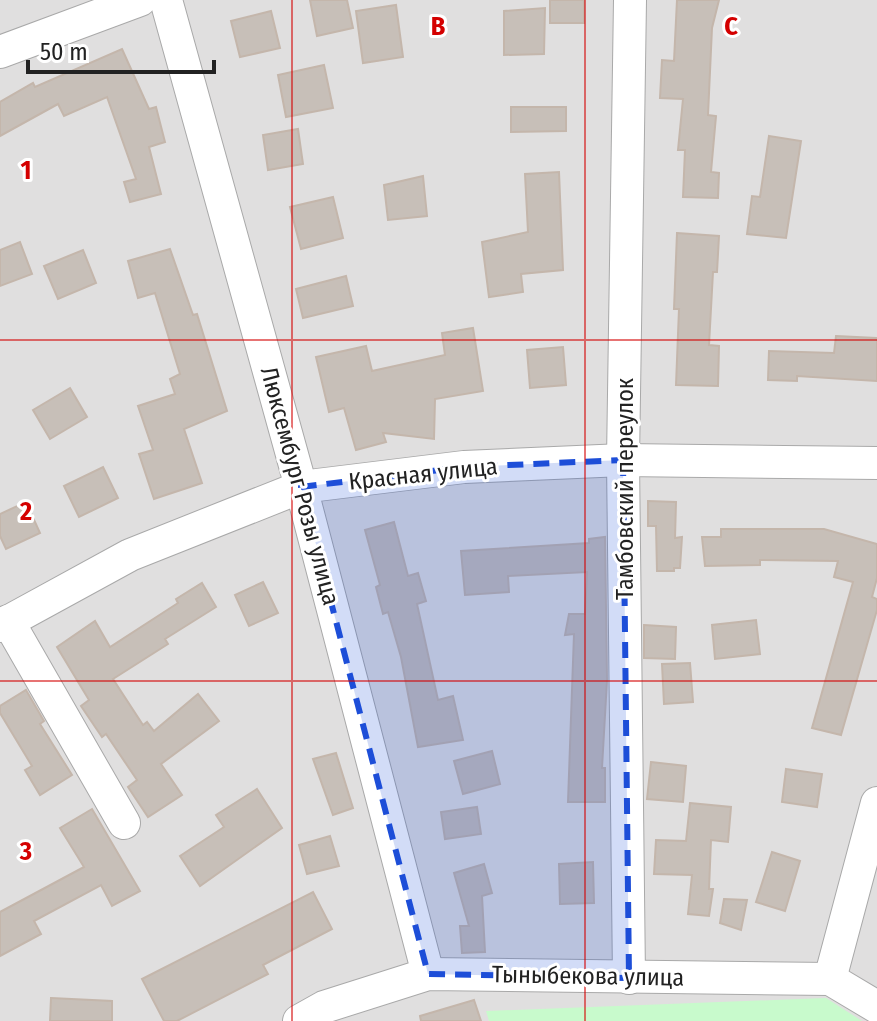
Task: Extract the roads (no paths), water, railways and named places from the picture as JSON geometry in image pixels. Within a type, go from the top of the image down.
[{"type":"street","points":[[0,52],[140,0]]},
{"type":"street","name":"Люксембург Розы улица","points":[[166,0],[301,487],[428,974]]},
{"type":"street","name":"Тамбовский переулок","points":[[629,978],[623,460],[630,0]]},
{"type":"street","name":"Красная улица","points":[[4,624],[130,555],[301,487],[464,467],[623,460],[877,463]]},
{"type":"street","points":[[4,624],[124,823]]},
{"type":"street","points":[[877,803],[830,979],[877,1007]]},
{"type":"street","name":"Тыныбекова улица","points":[[299,1021],[324,1007],[428,974],[830,979]]}]
